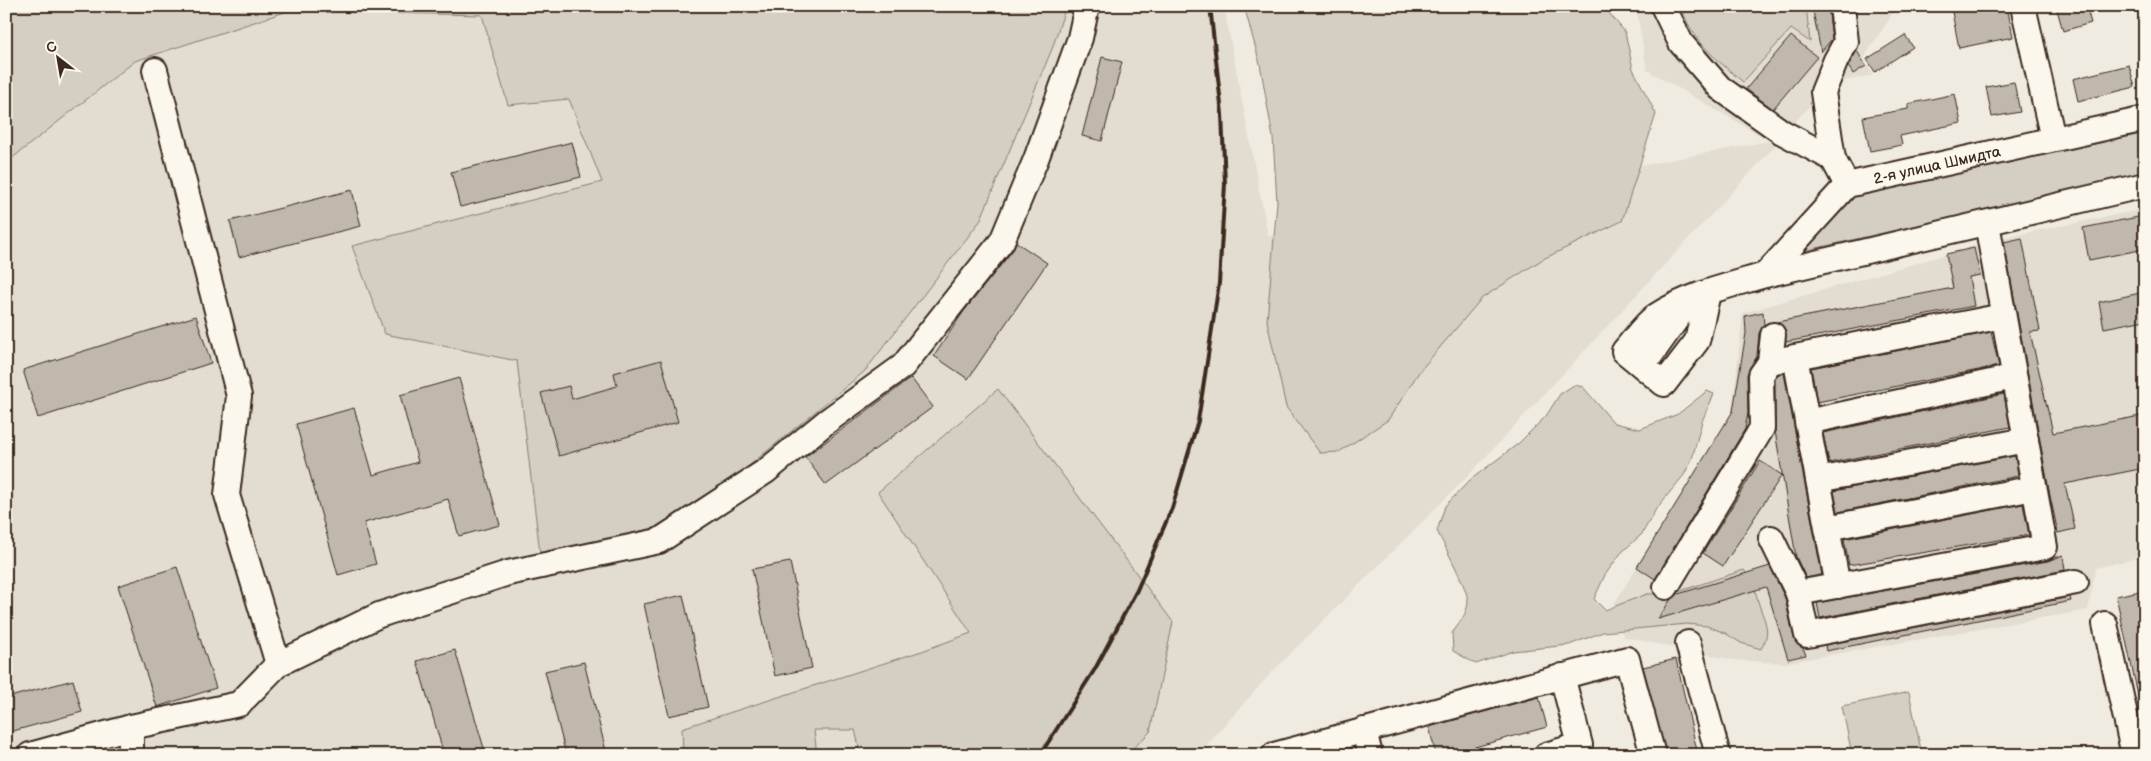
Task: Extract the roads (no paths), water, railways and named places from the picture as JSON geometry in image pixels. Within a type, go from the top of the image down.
[{"type":"street","points":[[30,755],[131,727],[239,704],[278,664],[379,615],[508,573],[658,541],[766,471],[826,422],[903,366],[1002,241],[1040,150],[1080,38],[1087,6]]},
{"type":"street","points":[[1663,6],[1681,43],[1720,88],[1782,132],[1833,159]]},
{"type":"street","points":[[1765,275],[1847,185],[1833,159],[1823,92],[1836,60],[1846,42],[1842,6]]},
{"type":"street","points":[[2023,6],[2053,139]]},
{"type":"street","points":[[155,70],[239,396],[227,495],[278,664]]},
{"type":"street","name":"2-я улица Шмидта","points":[[1847,185],[2145,119]]},
{"type":"street","points":[[1700,295],[1697,341],[1664,384],[1624,351],[1654,317],[1700,295],[1765,275],[2145,185]]},
{"type":"street","points":[[1798,593],[2045,547],[1987,223]]},
{"type":"street","points":[[1770,362],[2003,316]]},
{"type":"street","points":[[1666,587],[1762,428],[1761,376],[1770,362],[1773,335]]},
{"type":"street","points":[[1795,358],[1838,586]]},
{"type":"street","points":[[1807,422],[2014,377]]},
{"type":"street","points":[[1818,480],[2026,440]]},
{"type":"street","points":[[1827,528],[2034,488]]},
{"type":"street","points":[[1771,538],[1798,593],[1808,635],[2076,582]]},
{"type":"street","points":[[2105,624],[2134,755]]},
{"type":"street","points":[[1688,643],[1718,755]]},
{"type":"street","points":[[1274,755],[1627,659],[1653,755]]},
{"type":"street","points":[[1550,754],[1580,745],[1562,676]]},
{"type":"street","points":[[131,727],[131,755]]},
{"type":"street","points":[[1364,730],[1370,755]]},
{"type":"railway","points":[[1040,755],[1095,669],[1137,590],[1172,508],[1198,421],[1219,283],[1225,184],[1222,114],[1210,6]]}]
